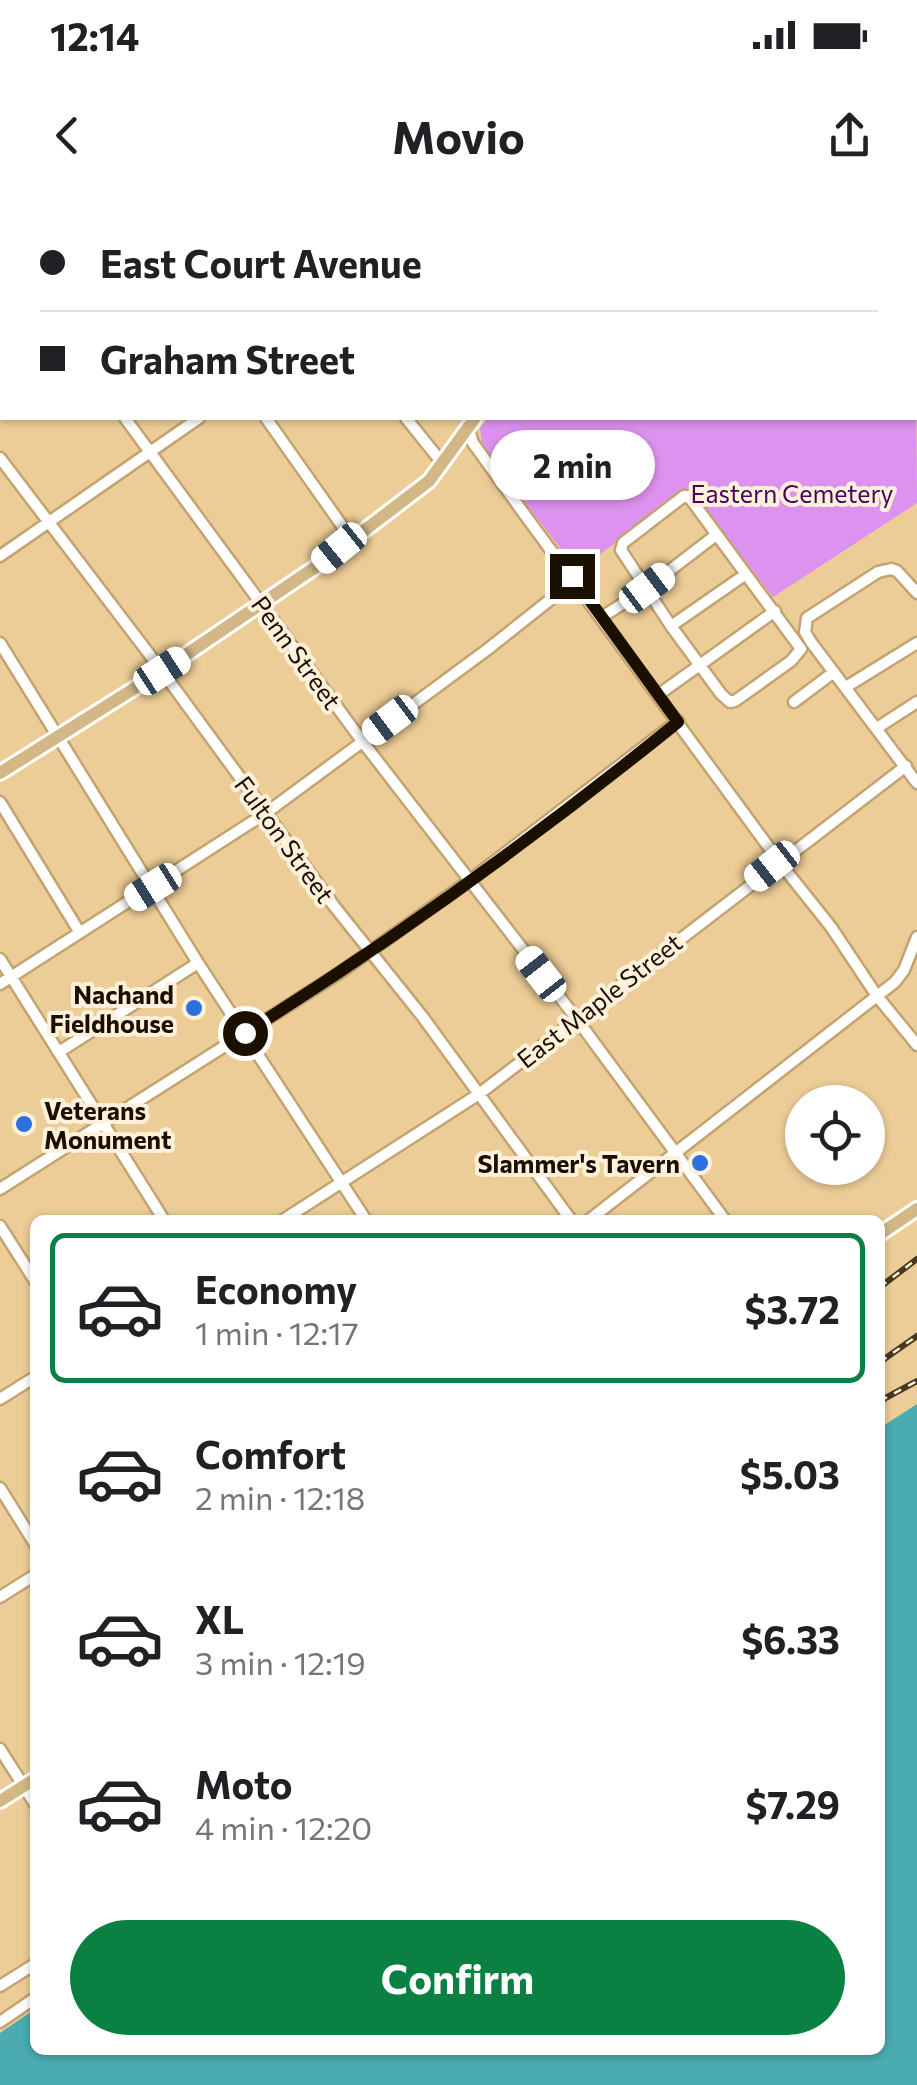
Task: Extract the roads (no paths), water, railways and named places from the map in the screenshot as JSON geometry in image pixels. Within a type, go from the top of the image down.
[{"type":"main road","points":[[0,773],[262,605],[352,540],[429,481],[472,422]]},
{"type":"main road","points":[[885,1231],[917,1209]]},
{"type":"main road","points":[[0,1800],[29,1782]]},
{"type":"street","name":"Penn Street","points":[[127,420],[362,741],[576,1018],[721,1215]]},
{"type":"street","points":[[0,556],[196,420]]},
{"type":"street","points":[[267,420],[352,540]]},
{"type":"street","points":[[408,420],[443,464]]},
{"type":"street","points":[[472,422],[473,444],[917,1045]]},
{"type":"street","name":"Fulton Street","points":[[0,458],[568,1215]]},
{"type":"street","points":[[684,496],[688,496],[716,535],[801,648],[777,671],[730,702],[671,626],[620,547],[684,496]]},
{"type":"street","points":[[602,618],[716,535]]},
{"type":"street","points":[[915,588],[897,571],[883,570],[807,618],[804,632],[917,783]]},
{"type":"street","points":[[671,626],[746,574]]},
{"type":"street","points":[[0,984],[266,813],[574,580]]},
{"type":"street","points":[[658,695],[775,611]]},
{"type":"street","points":[[0,642],[198,963],[363,1215]]},
{"type":"street","points":[[846,687],[917,643]]},
{"type":"street","points":[[794,702],[834,672]]},
{"type":"street","points":[[877,728],[917,702]]},
{"type":"street","points":[[0,1189],[370,952],[678,722]]},
{"type":"street","name":"East Maple Street","points":[[291,1215],[479,1094],[906,766]]},
{"type":"street","points":[[0,802],[80,933]]},
{"type":"street","points":[[596,1215],[878,996],[904,970],[917,937]]},
{"type":"street","points":[[0,958],[161,1215]]},
{"type":"street","points":[[59,1052],[198,963]]},
{"type":"street","points":[[0,1226],[30,1273]]},
{"type":"street","points":[[0,1399],[30,1379]]},
{"type":"street","points":[[2,1495],[30,1537]]},
{"type":"street","points":[[0,1597],[30,1578]]},
{"type":"street","points":[[0,1748],[29,1782]]},
{"type":"street","points":[[0,1986],[30,1967]]},
{"type":"street","points":[[0,2022],[30,2001]]},
{"type":"water","points":[[917,1404],[917,2085],[0,2085],[0,2033],[30,2012],[30,2055],[885,2055],[885,1425]]},
{"type":"railway","points":[[885,1283],[917,1259]]},
{"type":"railway","points":[[885,1358],[917,1336]]},
{"type":"railway","points":[[885,1398],[917,1381]]},
{"type":"place","name":"Nachand Fieldhouse","points":[[194,1008]]},
{"type":"place","name":"Veterans Monument","points":[[24,1124]]},
{"type":"place","name":"Slammer's Tavern","points":[[700,1163]]},
{"type":"park label","name":"Eastern Cemetery","points":[[792,493]]}]
